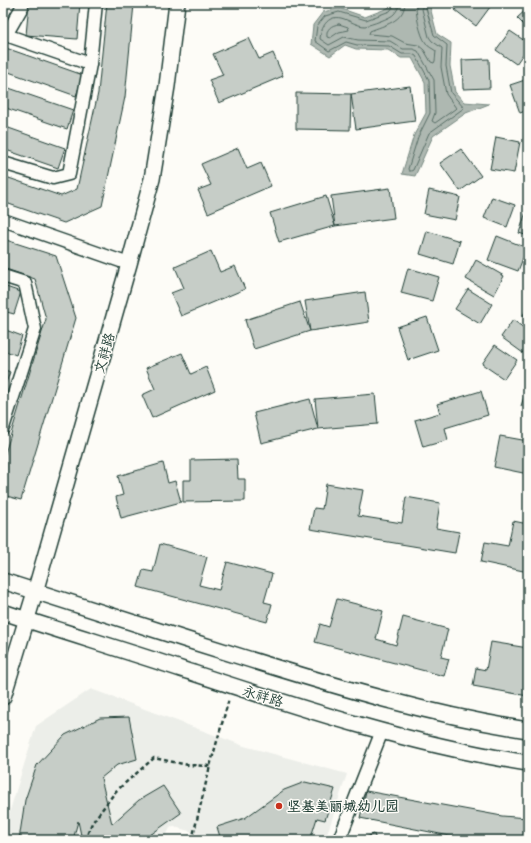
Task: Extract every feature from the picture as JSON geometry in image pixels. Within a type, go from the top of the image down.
[{"type":"street","points":[[21,3],[22,7],[4,34],[90,64]]},
{"type":"street","points":[[3,163],[53,178],[69,174],[90,64],[96,3]]},
{"type":"street","name":"文祥路","points":[[3,697],[35,592],[152,179],[167,86],[177,3]]},
{"type":"street","points":[[3,220],[129,264]]},
{"type":"street","points":[[3,276],[25,283],[34,329],[3,428]]},
{"type":"street","points":[[3,581],[300,675],[399,704],[528,730]]},
{"type":"street","name":"永祥路","points":[[3,612],[233,686],[382,731],[458,750],[528,763]]},
{"type":"street","points":[[339,840],[382,731]]},
{"type":"path","points":[[192,840],[210,766],[233,686]]},
{"type":"path","points":[[85,840],[92,823],[116,791],[154,758],[188,765],[210,766]]},
{"type":"shaded area","points":[[91,689],[244,746],[347,774],[325,840],[210,840],[211,837],[171,826],[164,840],[3,840],[3,833],[36,726]]},
{"type":"water","points":[[391,3],[431,3],[430,7],[437,34],[451,43],[450,66],[455,92],[464,102],[489,104],[466,113],[433,136],[415,176],[402,174],[414,135],[426,113],[425,82],[412,58],[401,58],[388,50],[356,49],[345,45],[330,56],[311,44],[313,25],[323,12],[339,8],[365,17],[388,8]]},
{"type":"building","points":[[29,3],[80,3],[77,39],[26,35]]},
{"type":"building","points":[[107,3],[134,4],[125,97],[102,206],[64,223],[3,202],[3,176],[61,196],[77,189],[98,93]]},
{"type":"building","points":[[460,3],[493,3],[476,26],[455,10]]},
{"type":"building","points":[[528,8],[528,29],[517,18]]},
{"type":"building","points":[[510,31],[528,43],[528,47],[516,64],[496,50]]},
{"type":"building","points":[[249,38],[259,59],[273,53],[283,76],[219,103],[209,80],[223,75],[213,54]]},
{"type":"building","points":[[3,47],[83,75],[76,96],[3,70]]},
{"type":"building","points":[[489,59],[490,88],[463,89],[462,60]]},
{"type":"building","points":[[528,79],[528,110],[520,113],[510,85]]},
{"type":"building","points":[[3,86],[73,110],[67,129],[3,107]]},
{"type":"building","points":[[410,86],[415,121],[356,129],[351,94]]},
{"type":"building","points":[[296,93],[351,94],[350,130],[296,129]]},
{"type":"building","points":[[3,126],[65,148],[58,168],[3,149]]},
{"type":"building","points":[[496,137],[520,142],[514,173],[490,169]]},
{"type":"building","points":[[238,148],[247,169],[261,163],[271,186],[208,213],[198,190],[211,185],[201,164]]},
{"type":"building","points":[[461,149],[481,176],[460,191],[440,163]]},
{"type":"building","points":[[390,188],[394,218],[335,226],[331,196]]},
{"type":"building","points":[[429,190],[460,197],[455,220],[424,214]]},
{"type":"building","points":[[326,196],[335,226],[279,242],[270,213]]},
{"type":"building","points":[[492,197],[515,205],[507,227],[484,218]]},
{"type":"building","points":[[527,209],[528,210],[528,236],[519,233]]},
{"type":"building","points":[[427,231],[460,241],[453,264],[420,254]]},
{"type":"building","points":[[497,236],[527,248],[518,271],[488,260]]},
{"type":"building","points":[[3,239],[56,256],[76,318],[21,500],[3,495],[3,460],[46,319],[35,279],[3,268]]},
{"type":"building","points":[[211,251],[220,272],[235,266],[245,289],[181,316],[171,293],[184,288],[175,267]]},
{"type":"building","points":[[476,260],[504,276],[494,295],[466,279]]},
{"type":"building","points":[[408,268],[439,277],[432,301],[401,293]]},
{"type":"building","points":[[3,286],[21,292],[14,314],[3,311]]},
{"type":"building","points":[[468,289],[492,304],[480,324],[455,309]]},
{"type":"building","points":[[365,292],[369,322],[310,331],[305,301]]},
{"type":"building","points":[[300,302],[310,331],[254,349],[245,320]]},
{"type":"building","points":[[528,307],[528,319],[523,315]]},
{"type":"building","points":[[427,317],[438,350],[408,360],[397,327]]},
{"type":"building","points":[[513,320],[528,331],[528,345],[523,353],[501,337]]},
{"type":"building","points":[[3,329],[22,336],[16,355],[3,350]]},
{"type":"building","points":[[495,345],[517,360],[504,379],[482,364]]},
{"type":"building","points":[[182,353],[191,374],[206,367],[215,390],[152,418],[142,395],[155,389],[146,368]]},
{"type":"building","points":[[3,369],[10,372],[3,391]]},
{"type":"building","points":[[528,384],[528,408],[521,406]]},
{"type":"building","points":[[481,391],[488,415],[445,428],[448,440],[423,447],[415,420],[440,413],[437,404]]},
{"type":"building","points":[[375,394],[378,424],[318,429],[315,399]]},
{"type":"building","points":[[310,399],[318,429],[261,443],[254,413]]},
{"type":"building","points":[[500,436],[528,441],[528,474],[494,467]]},
{"type":"building","points":[[237,459],[238,479],[245,479],[245,501],[183,502],[183,480],[191,480],[191,460]]},
{"type":"building","points":[[163,463],[168,483],[175,481],[181,502],[121,518],[116,497],[123,495],[118,476]]},
{"type":"building","points":[[326,484],[363,490],[358,516],[402,523],[406,497],[440,503],[436,528],[459,532],[455,553],[310,529],[314,508],[322,509]]},
{"type":"building","points":[[513,521],[528,524],[528,572],[481,562],[485,542],[508,546]]},
{"type":"building","points":[[160,544],[207,557],[199,585],[219,590],[227,562],[272,574],[264,602],[272,604],[267,622],[138,587],[143,570],[153,572]]},
{"type":"building","points":[[337,599],[383,611],[376,639],[396,645],[403,617],[448,629],[441,657],[449,659],[444,676],[315,642],[320,624],[329,627]]},
{"type":"building","points":[[491,642],[528,648],[528,696],[473,686],[476,668],[486,670]]},
{"type":"building","points":[[129,717],[137,759],[117,765],[101,778],[112,824],[139,800],[163,786],[181,813],[143,840],[82,840],[78,821],[73,840],[19,840],[25,800],[37,765],[65,735],[100,718]]},
{"type":"building","points":[[305,782],[335,789],[325,820],[317,818],[310,840],[221,840],[217,827],[245,818],[284,790]]},
{"type":"building","points":[[366,791],[502,816],[528,818],[528,840],[470,840],[360,818]]},
{"type":"building","points":[[374,834],[376,840],[357,840]]},
{"type":"place","name":"坚基美丽城幼儿园","points":[[279,806]]}]
